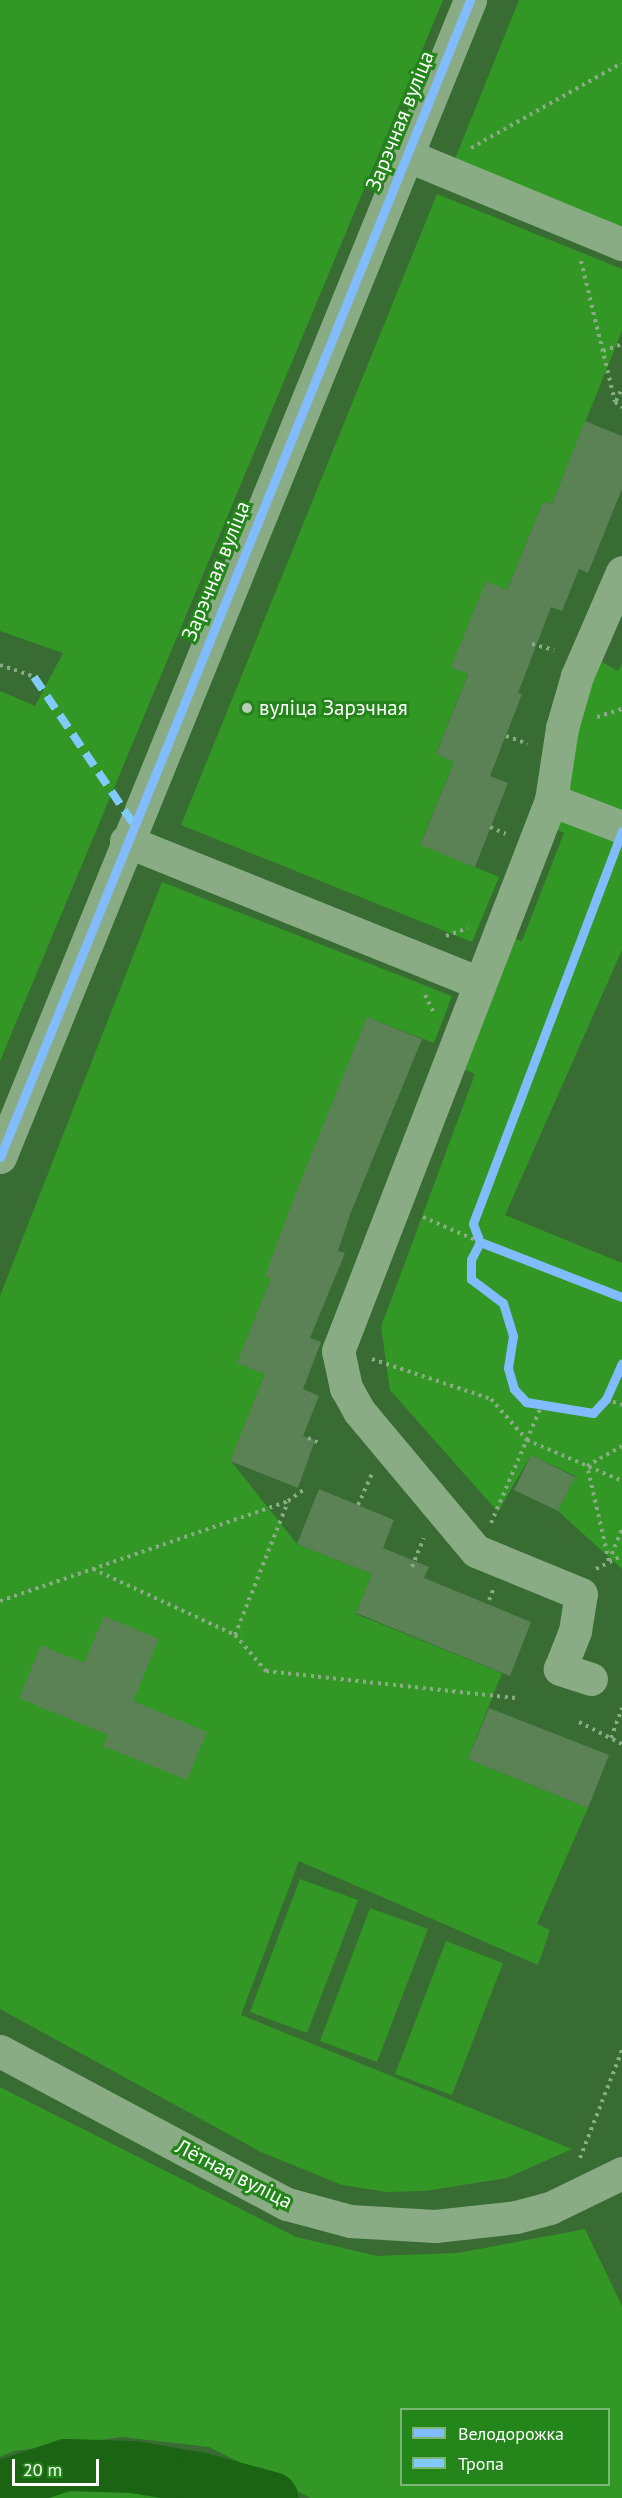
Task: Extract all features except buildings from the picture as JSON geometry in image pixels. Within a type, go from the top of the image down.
[{"type":"street","name":"Зарэчная вуліца","points":[[0,1157],[126,841],[470,0]]},
{"type":"street","points":[[406,154],[622,244]]},
{"type":"street","points":[[591,1679],[560,1669],[575,1632],[581,1594],[476,1551],[359,1411],[346,1388],[339,1348],[551,800],[562,728],[577,676],[622,572]]},
{"type":"street","points":[[551,800],[622,828]]},
{"type":"street","points":[[126,841],[480,983]]},
{"type":"street","name":"Лётная вуліца","points":[[0,2051],[287,2204],[350,2221],[435,2226],[516,2217],[550,2208],[622,2173]]},
{"type":"path","points":[[437,167],[622,63]]},
{"type":"path","points":[[578,251],[615,402],[622,408]]},
{"type":"path","points":[[603,351],[622,344]]},
{"type":"path","points":[[615,402],[622,388]]},
{"type":"path","points":[[532,644],[563,653]]},
{"type":"path","points":[[0,665],[34,677]]},
{"type":"path","points":[[506,736],[535,747]]},
{"type":"path","points":[[436,939],[475,926]]},
{"type":"path","points":[[424,992],[438,1022]]},
{"type":"path","points":[[396,1205],[490,1246]]},
{"type":"path","points":[[473,1224],[480,1242],[476,1251]]},
{"type":"path","points":[[339,1348],[491,1399],[527,1440],[622,1481]]},
{"type":"path","points":[[610,1389],[603,1402],[622,1405]]},
{"type":"path","points":[[476,1551],[498,1512],[527,1440],[544,1408],[526,1402]]},
{"type":"path","points":[[308,1438],[322,1444]]},
{"type":"path","points":[[587,1466],[622,1446]]},
{"type":"path","points":[[358,1505],[375,1466]]},
{"type":"path","points":[[587,1466],[609,1561]]},
{"type":"path","points":[[0,1601],[288,1501],[303,1490]]},
{"type":"path","points":[[234,1635],[288,1501]]},
{"type":"path","points":[[412,1567],[429,1527]]},
{"type":"path","points":[[609,1561],[622,1528]]},
{"type":"path","points":[[609,1561],[622,1556]]},
{"type":"path","points":[[93,1569],[234,1635],[266,1671],[516,1698]]},
{"type":"path","points":[[611,1738],[622,1708]]},
{"type":"path","points":[[579,1722],[622,1744]]},
{"type":"path","points":[[579,2158],[622,2050]]},
{"type":"green space","points":[[0,0],[443,0],[0,1061],[0,691],[35,706],[63,653],[0,631]]},
{"type":"green space","points":[[519,0],[622,0],[622,229],[455,159]]},
{"type":"green space","points":[[437,194],[622,269],[622,331],[552,504],[543,501],[507,590],[486,582],[468,673],[436,754],[454,762],[420,844],[499,877],[472,942],[181,825]]},
{"type":"green space","points":[[586,653],[618,671],[622,663],[622,950],[505,1215],[622,1263],[622,1569],[558,1511],[575,1476],[531,1455],[498,1512],[390,1390],[381,1327],[475,1074],[449,1063],[499,934],[522,941],[564,833],[542,824]]},
{"type":"green space","points":[[162,882],[452,996],[434,1043],[367,1017],[266,1276],[271,1278],[238,1363],[265,1374],[231,1461],[297,1544],[372,1574],[356,1614],[502,1673],[468,1759],[588,1808],[537,1924],[550,1930],[538,1965],[299,1861],[241,2015],[572,2149],[507,2178],[425,2191],[387,2192],[342,2185],[261,2152],[0,2009],[0,1296]]},
{"type":"green space","points":[[300,1879],[358,1900],[307,2033],[250,2012]]},
{"type":"green space","points":[[370,1908],[428,1929],[377,2062],[320,2041]]},
{"type":"green space","points":[[446,1941],[503,1963],[452,2095],[395,2074]]},
{"type":"green space","points":[[0,2087],[296,2237],[377,2256],[458,2253],[585,2229],[622,2306],[622,2498],[311,2498],[209,2447],[122,2437],[14,2451],[0,2457]]},
{"type":"green space","points":[[123,2480],[209,2498],[34,2498],[37,2496]]},
{"type":"waterway","points":[[0,2487],[66,2465],[133,2467],[199,2478],[272,2498]]},
{"type":"marked path","points":[[34,677],[133,823]]},
{"type":"cycle path","points":[[0,1157],[470,0]]},
{"type":"cycle path","points":[[622,831],[473,1224],[480,1242],[622,1297]]},
{"type":"cycle path","points":[[480,1242],[471,1260],[471,1279],[503,1303],[513,1336],[508,1368],[514,1389],[526,1402],[593,1413],[606,1399],[622,1363]]},
{"type":"place","name":"вуліца Зарэчная","points":[[247,708]]}]
